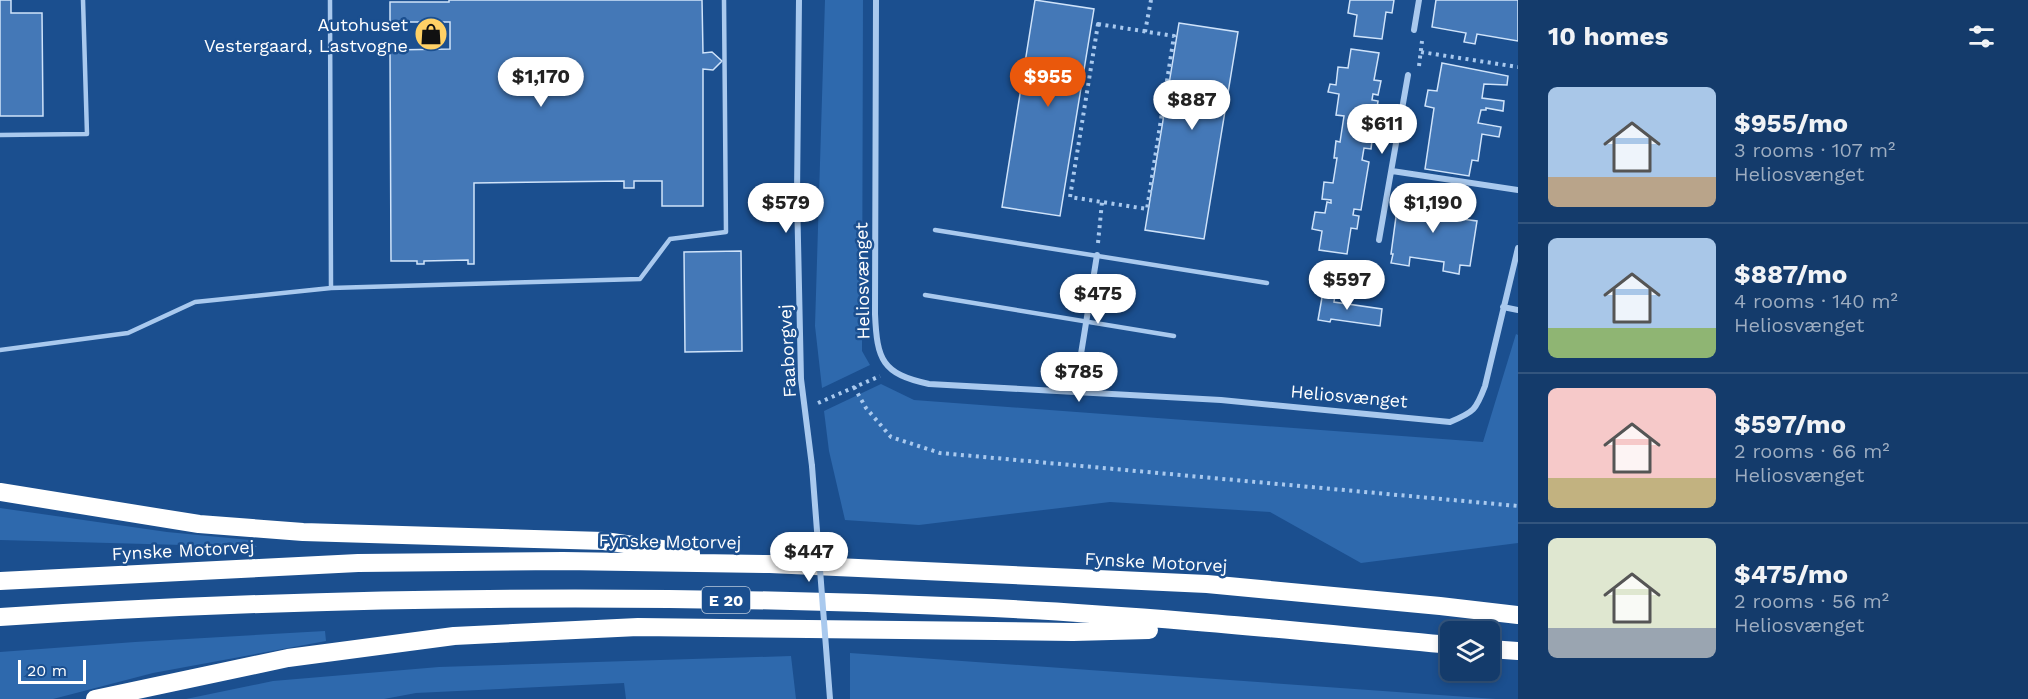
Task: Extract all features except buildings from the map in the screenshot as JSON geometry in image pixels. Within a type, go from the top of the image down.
[{"type":"highway","points":[[0,486],[37,497]]},
{"type":"highway","points":[[0,492],[199,524],[303,532],[604,541],[770,564]]},
{"type":"highway","name":"Fynske Motorvej","points":[[0,581],[358,563],[563,561],[770,564],[1207,584],[1429,604],[1518,615]]},
{"type":"highway","name":"E 20","points":[[0,617],[154,607],[335,601],[564,598],[770,600],[974,607],[1249,626],[1440,644]]},
{"type":"highway","points":[[95,699],[288,658],[454,636],[638,627],[1073,632],[1249,626]]},
{"type":"highway","points":[[1500,649],[1518,651]]},
{"type":"street","name":"Faaborgvej","points":[[799,0],[797,195],[801,379],[812,466],[830,699]]},
{"type":"street","name":"Heliosvænget","points":[[876,0],[876,343],[881,356],[892,370],[907,379],[929,384],[1221,400],[1450,422],[1478,406],[1485,386],[1518,248]]},
{"type":"street","points":[[1414,30],[1419,0]]},
{"type":"street","points":[[1379,240],[1408,75]]},
{"type":"street","points":[[1392,171],[1518,190]]},
{"type":"street","points":[[1075,391],[1097,255]]},
{"type":"street","points":[[1503,307],[1518,310]]},
{"type":"lane","points":[[0,135],[87,134],[83,0]]},
{"type":"lane","points":[[330,0],[331,288]]},
{"type":"lane","points":[[0,350],[128,333],[195,302],[331,288],[640,279],[670,239],[726,232],[724,0]]},
{"type":"lane","points":[[935,230],[1267,284]]},
{"type":"lane","points":[[925,295],[1174,336]]},
{"type":"path","points":[[1145,32],[1151,0]]},
{"type":"path","points":[[1098,24],[1174,36],[1147,209],[1102,202],[1070,197],[1098,24]]},
{"type":"path","points":[[1408,75],[1417,76],[1424,32],[1414,30]]},
{"type":"path","points":[[1421,52],[1518,67]]},
{"type":"path","points":[[1097,255],[1102,202]]},
{"type":"path","points":[[805,409],[892,370]]},
{"type":"path","points":[[854,387],[866,408],[891,437],[940,453],[1518,506]]},
{"type":"shaded area","points":[[825,0],[863,0],[862,351],[870,365],[822,388],[815,326]]},
{"type":"shaded area","points":[[1516,334],[1518,335],[1518,543],[1361,563],[1270,512],[1110,502],[919,525],[845,520],[829,451],[824,411],[881,384],[914,400],[1483,442]]},
{"type":"shaded area","points":[[0,508],[167,532],[250,540],[257,547],[0,540]]},
{"type":"shaded area","points":[[325,631],[326,641],[153,673],[53,699],[0,699],[0,652]]},
{"type":"shaded area","points":[[850,653],[1496,699],[850,699]]},
{"type":"shaded area","points":[[791,656],[796,699],[626,699],[624,683],[416,693],[384,699],[186,699],[273,681],[439,667]]},
{"type":"place","name":"Autohuset Vestergaard, Lastvogne","points":[[431,34]]}]
